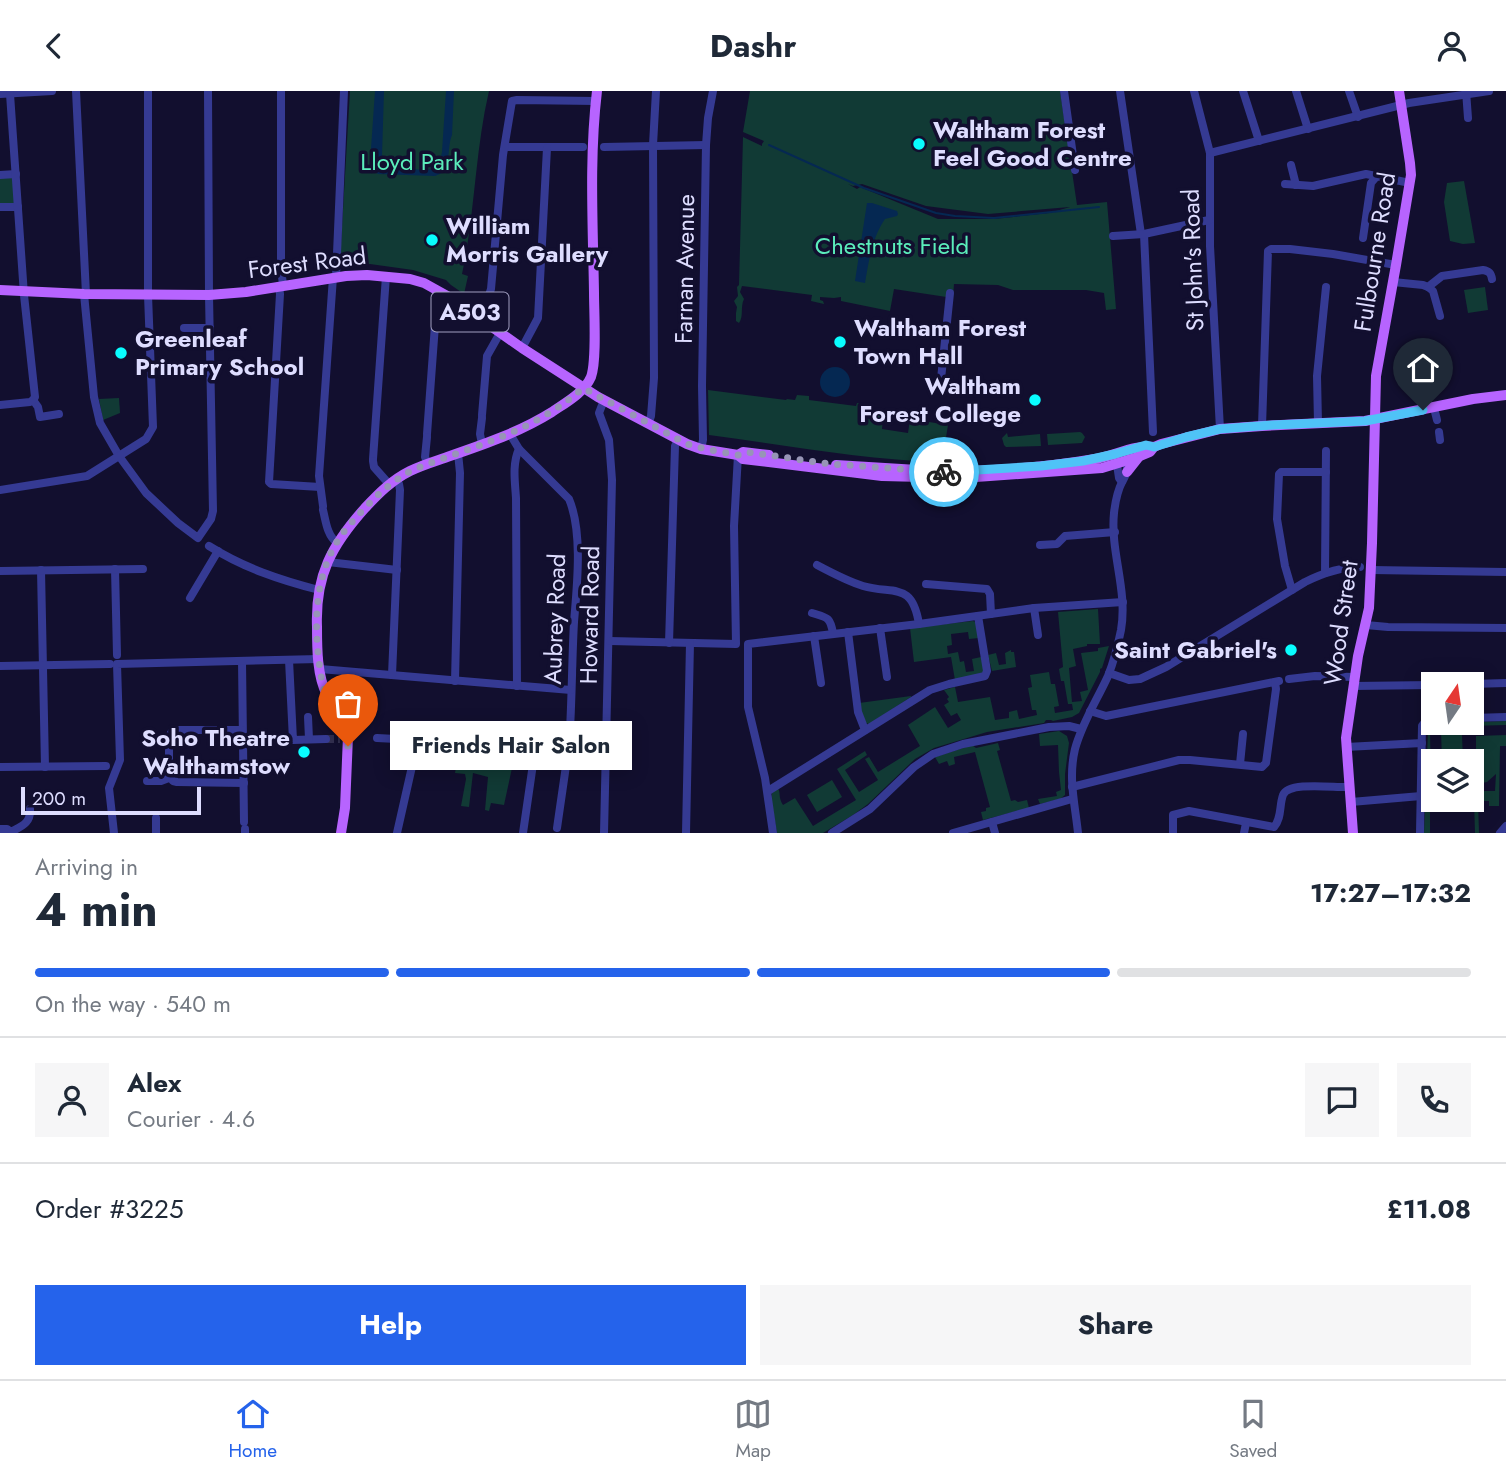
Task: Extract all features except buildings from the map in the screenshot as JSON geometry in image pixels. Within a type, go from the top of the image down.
[{"type":"main road","name":"Fulbourne Road","points":[[1375,419],[1376,376],[1396,265],[1405,182],[1410,163],[1399,91]]},
{"type":"main road","points":[[341,833],[345,808],[344,739],[347,725],[323,687],[317,628],[319,590],[328,562],[350,524],[393,482],[412,470],[510,434],[543,418],[570,400],[592,375],[593,155],[596,96]]},
{"type":"main road","name":"Forest Road","points":[[0,290],[209,295],[360,275],[417,280],[451,298],[602,403],[701,449],[738,455],[743,459],[852,473],[933,478],[1022,475],[1102,468],[1138,457],[1150,452],[1154,447]]},
{"type":"main road","name":"Forest Road","points":[[1122,461],[1146,445],[1154,447],[1220,429],[1375,419],[1506,395]]},
{"type":"main road","name":"Wood Street","points":[[1353,833],[1346,747],[1358,652],[1366,625],[1371,570],[1375,419]]},
{"type":"street","points":[[0,94],[52,91]]},
{"type":"street","points":[[76,91],[85,294],[95,407],[100,423],[135,480],[157,505],[198,538],[211,519],[213,511],[208,91]]},
{"type":"street","points":[[0,490],[80,478],[146,439],[153,427],[148,295],[148,91]]},
{"type":"street","points":[[281,91],[281,285],[269,367],[269,482],[320,487]]},
{"type":"street","points":[[337,543],[328,531],[319,476],[344,91]]},
{"type":"street","points":[[648,424],[654,378],[653,145],[656,91]]},
{"type":"street","name":"Farnan Avenue","points":[[701,449],[706,145],[713,91]]},
{"type":"street","points":[[1064,91],[1075,170]]},
{"type":"street","points":[[1119,91],[1143,234],[1153,432]]},
{"type":"street","name":"St John's Road","points":[[1194,91],[1210,153],[1209,220],[1220,429]]},
{"type":"street","points":[[1243,91],[1259,141]]},
{"type":"street","points":[[1296,91],[1308,128]]},
{"type":"street","points":[[1349,91],[1358,117]]},
{"type":"street","points":[[1210,153],[1402,106],[1466,92],[1489,91]]},
{"type":"street","points":[[1466,92],[1468,118]]},
{"type":"street","points":[[10,94],[24,291],[35,397],[33,400]]},
{"type":"street","points":[[476,316],[489,295],[511,103],[513,100],[596,96]]},
{"type":"street","points":[[604,146],[706,145]]},
{"type":"street","points":[[505,147],[583,148]]},
{"type":"street","points":[[523,346],[538,318],[547,148]]},
{"type":"street","points":[[1290,165],[1296,185]]},
{"type":"street","points":[[0,175],[16,174]]},
{"type":"street","points":[[1285,184],[1313,186],[1366,174],[1405,182]]},
{"type":"street","points":[[1363,237],[1371,183],[1377,176]]},
{"type":"street","points":[[0,207],[18,207]]},
{"type":"street","points":[[1113,236],[1143,234],[1209,220]]},
{"type":"street","points":[[1262,426],[1268,251],[1290,249],[1396,265]]},
{"type":"street","points":[[1428,287],[1442,276],[1483,270],[1488,271],[1492,279]]},
{"type":"street","points":[[386,276],[373,460],[374,467],[400,490],[393,675]]},
{"type":"street","points":[[1393,282],[1428,287],[1433,291],[1440,316]]},
{"type":"street","points":[[1318,423],[1317,376],[1326,287]]},
{"type":"street","points":[[941,379],[950,293]]},
{"type":"street","points":[[428,464],[425,457],[435,325],[451,298]]},
{"type":"street","points":[[184,328],[210,328]]},
{"type":"street","points":[[482,444],[480,433],[487,356],[500,333]]},
{"type":"street","points":[[249,365],[269,367]]},
{"type":"street","points":[[0,405],[33,400]]},
{"type":"street","points":[[33,400],[40,417],[59,414]]},
{"type":"street","name":"Howard Road","points":[[602,403],[599,413],[609,440],[612,470],[604,833]]},
{"type":"street","points":[[1434,408],[1437,420]]},
{"type":"street","name":"Aubrey Road","points":[[510,434],[519,449],[567,496],[573,508],[578,558],[568,752],[557,828]]},
{"type":"street","points":[[669,643],[675,446],[678,439]]},
{"type":"street","points":[[517,686],[514,468],[519,449]]},
{"type":"street","points":[[1325,573],[1326,451]]},
{"type":"street","points":[[455,681],[460,473],[458,453]]},
{"type":"street","points":[[610,641],[736,644],[734,526],[738,455]]},
{"type":"street","points":[[1078,833],[1071,772],[1075,749],[1081,729],[1109,673],[1121,629],[1123,602],[1114,512],[1122,482],[1122,461]]},
{"type":"street","points":[[1292,590],[1277,519],[1279,473],[1326,471]]},
{"type":"street","points":[[1040,545],[1057,544],[1065,536],[1115,532]]},
{"type":"street","points":[[209,546],[258,572],[319,590]]},
{"type":"street","points":[[190,598],[218,551]]},
{"type":"street","points":[[328,562],[397,570]]},
{"type":"street","points":[[817,565],[864,586],[905,594],[916,608],[919,624]]},
{"type":"street","points":[[1109,673],[1129,680],[1140,679],[1166,667],[1292,590],[1325,573],[1360,567]]},
{"type":"street","points":[[114,833],[109,788],[120,760],[115,661],[115,569]]},
{"type":"street","points":[[0,572],[143,569]]},
{"type":"street","points":[[1371,570],[1506,572]]},
{"type":"street","points":[[41,571],[45,767]]},
{"type":"street","points":[[926,584],[987,589],[990,594],[991,614]]},
{"type":"street","points":[[773,833],[768,791],[748,707],[748,644],[1034,608],[1123,602]]},
{"type":"street","points":[[1034,608],[1038,635]]},
{"type":"street","points":[[812,613],[829,619],[833,633]]},
{"type":"street","points":[[768,791],[930,690],[985,676],[987,671],[978,616]]},
{"type":"street","points":[[1366,625],[1506,628]]},
{"type":"street","points":[[880,628],[887,677]]},
{"type":"street","points":[[848,632],[858,712],[865,730]]},
{"type":"street","points":[[814,636],[821,683]]},
{"type":"street","points":[[686,833],[690,643]]},
{"type":"street","points":[[0,666],[115,661],[289,660],[393,675],[571,690]]},
{"type":"street","points":[[289,660],[293,740],[326,739]]},
{"type":"street","points":[[242,661],[245,828]]},
{"type":"street","points":[[1289,679],[1315,676],[1354,682],[1421,685]]},
{"type":"street","points":[[1072,787],[1178,760],[1262,767],[1266,763],[1277,681],[1106,716],[1090,711]]},
{"type":"street","points":[[1484,684],[1506,683]]},
{"type":"street","points":[[308,717],[309,739]]},
{"type":"street","points":[[1484,718],[1506,717]]},
{"type":"street","points":[[832,833],[870,809],[914,767],[933,754],[962,744],[1036,730],[1062,726],[1081,729]]},
{"type":"street","points":[[169,778],[169,736],[173,730],[242,730]]},
{"type":"street","points":[[1240,764],[1243,734]]},
{"type":"street","points":[[1422,735],[1422,749]]},
{"type":"street","points":[[377,738],[500,747],[534,753],[523,833]]},
{"type":"street","points":[[397,833],[418,740]]},
{"type":"street","points":[[1346,747],[1422,743]]},
{"type":"street","points":[[0,767],[106,766]]},
{"type":"street","points":[[147,781],[169,778],[177,782],[244,783]]},
{"type":"street","points":[[1173,833],[1173,815],[1189,811],[1274,828],[1278,823],[1287,790],[1308,786],[1349,787]]},
{"type":"street","points":[[1351,802],[1421,796],[1420,833]]},
{"type":"street","points":[[953,833],[1072,799]]},
{"type":"street","points":[[0,829],[11,832],[29,821],[30,809]]},
{"type":"street","points":[[156,818],[156,833]]},
{"type":"street","points":[[992,822],[995,833]]},
{"type":"street","points":[[1244,833],[1246,823]]},
{"type":"street","points":[[1500,833],[1506,825]]},
{"type":"green space","name":"Lloyd Park","points":[[350,91],[489,91],[462,274],[468,276],[464,294],[446,280],[413,270],[370,264],[348,266],[340,261]]},
{"type":"green space","name":"Chestnuts Field","points":[[750,91],[1060,91],[1077,205],[1107,202],[1116,309],[1106,310],[1104,293],[1086,290],[1013,290],[998,285],[954,284],[953,298],[894,289],[890,311],[841,301],[841,297],[820,297],[824,304],[811,301],[812,295],[742,286],[740,292],[744,299],[739,323],[736,321],[737,307],[734,301],[738,296],[739,285],[743,137],[762,146],[764,141],[743,132]],"holes":[[[848,184],[862,184],[926,206],[988,214],[1070,207],[1049,213],[994,219],[938,219],[860,187],[857,189]]]},
{"type":"green space","points":[[13,176],[15,204],[0,205],[0,177]]},
{"type":"green space","points":[[1464,181],[1475,243],[1463,244],[1450,241],[1444,202],[1447,183]]},
{"type":"green space","points":[[1485,287],[1488,310],[1468,313],[1464,290]]},
{"type":"green space","points":[[708,390],[786,400],[795,400],[797,395],[809,396],[809,400],[856,406],[857,403],[868,404],[867,413],[883,416],[882,429],[908,433],[910,419],[948,425],[942,462],[854,455],[709,435]]},
{"type":"green space","points":[[119,398],[120,413],[103,420],[99,399]]},
{"type":"green space","points":[[1080,432],[1085,437],[1082,443],[1048,445],[1047,434]]},
{"type":"green space","points":[[1007,433],[1008,437],[1040,434],[1041,446],[1006,447],[1002,438]]},
{"type":"green space","points":[[1098,609],[1100,644],[1087,644],[1073,649],[1076,666],[1069,668],[1072,702],[1082,701],[1080,692],[1088,690],[1081,653],[1098,651],[1098,648],[1109,646],[1102,668],[1079,713],[1072,717],[1046,720],[1044,723],[987,732],[934,748],[915,759],[868,804],[823,833],[777,833],[771,798],[778,788],[783,805],[795,798],[813,826],[856,800],[837,769],[865,751],[867,755],[845,770],[859,792],[878,780],[865,759],[869,757],[878,772],[920,746],[908,725],[935,707],[948,728],[961,720],[957,713],[951,716],[944,705],[949,702],[949,697],[944,690],[955,687],[958,702],[990,697],[995,720],[1009,718],[1009,712],[1017,710],[1019,719],[1037,715],[1036,710],[1032,710],[1028,688],[1032,687],[1030,675],[1049,672],[1051,684],[1055,684],[1059,706],[1054,707],[1055,713],[1073,710],[1072,704],[1068,704],[1059,669],[1063,667],[1058,612]]},
{"type":"green space","points":[[973,621],[977,623],[979,638],[969,639],[968,632],[951,634],[952,645],[947,646],[948,654],[958,652],[960,662],[964,661],[966,672],[974,671],[972,659],[981,657],[984,671],[982,673],[955,680],[951,657],[914,662],[910,628]]},
{"type":"green space","points":[[1011,650],[1014,652],[1016,667],[992,671],[988,655],[996,653],[999,665],[1006,664],[1005,653]]},
{"type":"green space","points":[[911,696],[869,724],[866,723],[859,703]]},
{"type":"green space","points":[[1506,721],[1506,725],[1484,726],[1484,722]]},
{"type":"green space","points":[[1059,731],[1067,736],[1069,743],[1065,795],[1040,804],[1038,799],[1057,796],[1056,792],[1061,790],[1058,745],[1040,746],[1039,734]]},
{"type":"green space","points":[[1428,735],[1430,735],[1430,749],[1427,749]]},
{"type":"green space","points":[[1441,735],[1462,735],[1463,749],[1442,749]]},
{"type":"green space","points":[[1506,735],[1506,746],[1500,746],[1499,806],[1489,806],[1489,801],[1484,801],[1484,791],[1495,791],[1496,774],[1484,783],[1484,749],[1476,749],[1476,736]]},
{"type":"green space","points":[[998,743],[1000,750],[997,751],[1011,801],[1027,800],[1029,808],[983,820],[981,812],[990,807],[975,752],[954,757],[955,764],[949,766],[947,761],[939,764],[935,757],[972,745],[976,748]]},
{"type":"green space","points":[[457,762],[512,768],[504,805],[491,803],[489,811],[485,810],[488,777],[473,773],[469,807],[461,806],[466,779],[465,774],[455,773]]},
{"type":"green space","points":[[832,780],[842,797],[817,812],[807,795]]},
{"type":"green space","points":[[1425,812],[1430,812],[1430,833],[1424,833]]},
{"type":"green space","points":[[1474,812],[1478,812],[1479,833],[1475,833]]},
{"type":"water","points":[[375,91],[384,91],[382,155],[413,168],[429,170],[439,165],[446,91],[454,91],[452,135],[447,165],[441,173],[435,176],[378,174],[372,170],[370,163]]},
{"type":"water","points":[[867,203],[897,211],[898,214],[885,219],[877,234],[865,283],[855,281]]},
{"type":"water","points":[[835,367],[845,372],[850,382],[845,392],[835,397],[825,392],[820,382],[825,372]]},
{"type":"waterway","points":[[769,145],[864,188],[936,213],[994,218],[1099,207]]},
{"type":"tunnel","points":[[326,739],[340,739]]},
{"type":"way so far","points":[[348,746],[347,725],[323,687],[317,628],[319,590],[323,574],[340,537],[383,489],[396,479],[412,470],[529,425],[570,400],[583,388],[701,449],[883,469],[944,472]]},
{"type":"place","name":"Waltham Forest Feel Good Centre","points":[[919,144]]},
{"type":"place","name":"William Morris Gallery","points":[[432,240]]},
{"type":"place","name":"Waltham Forest Town Hall","points":[[840,342]]},
{"type":"place","name":"Greenleaf Primary School","points":[[121,353]]},
{"type":"place","name":"Waltham Forest College","points":[[1035,400]]},
{"type":"place","name":"Saint Gabriel's","points":[[1291,650]]},
{"type":"place","name":"Friends Hair Salon","points":[[348,746]]},
{"type":"place","name":"Soho Theatre Walthamstow","points":[[304,752]]},
{"type":"route","points":[[944,472],[1083,461],[1146,445],[1154,447],[1220,429],[1365,421],[1423,410]]}]
